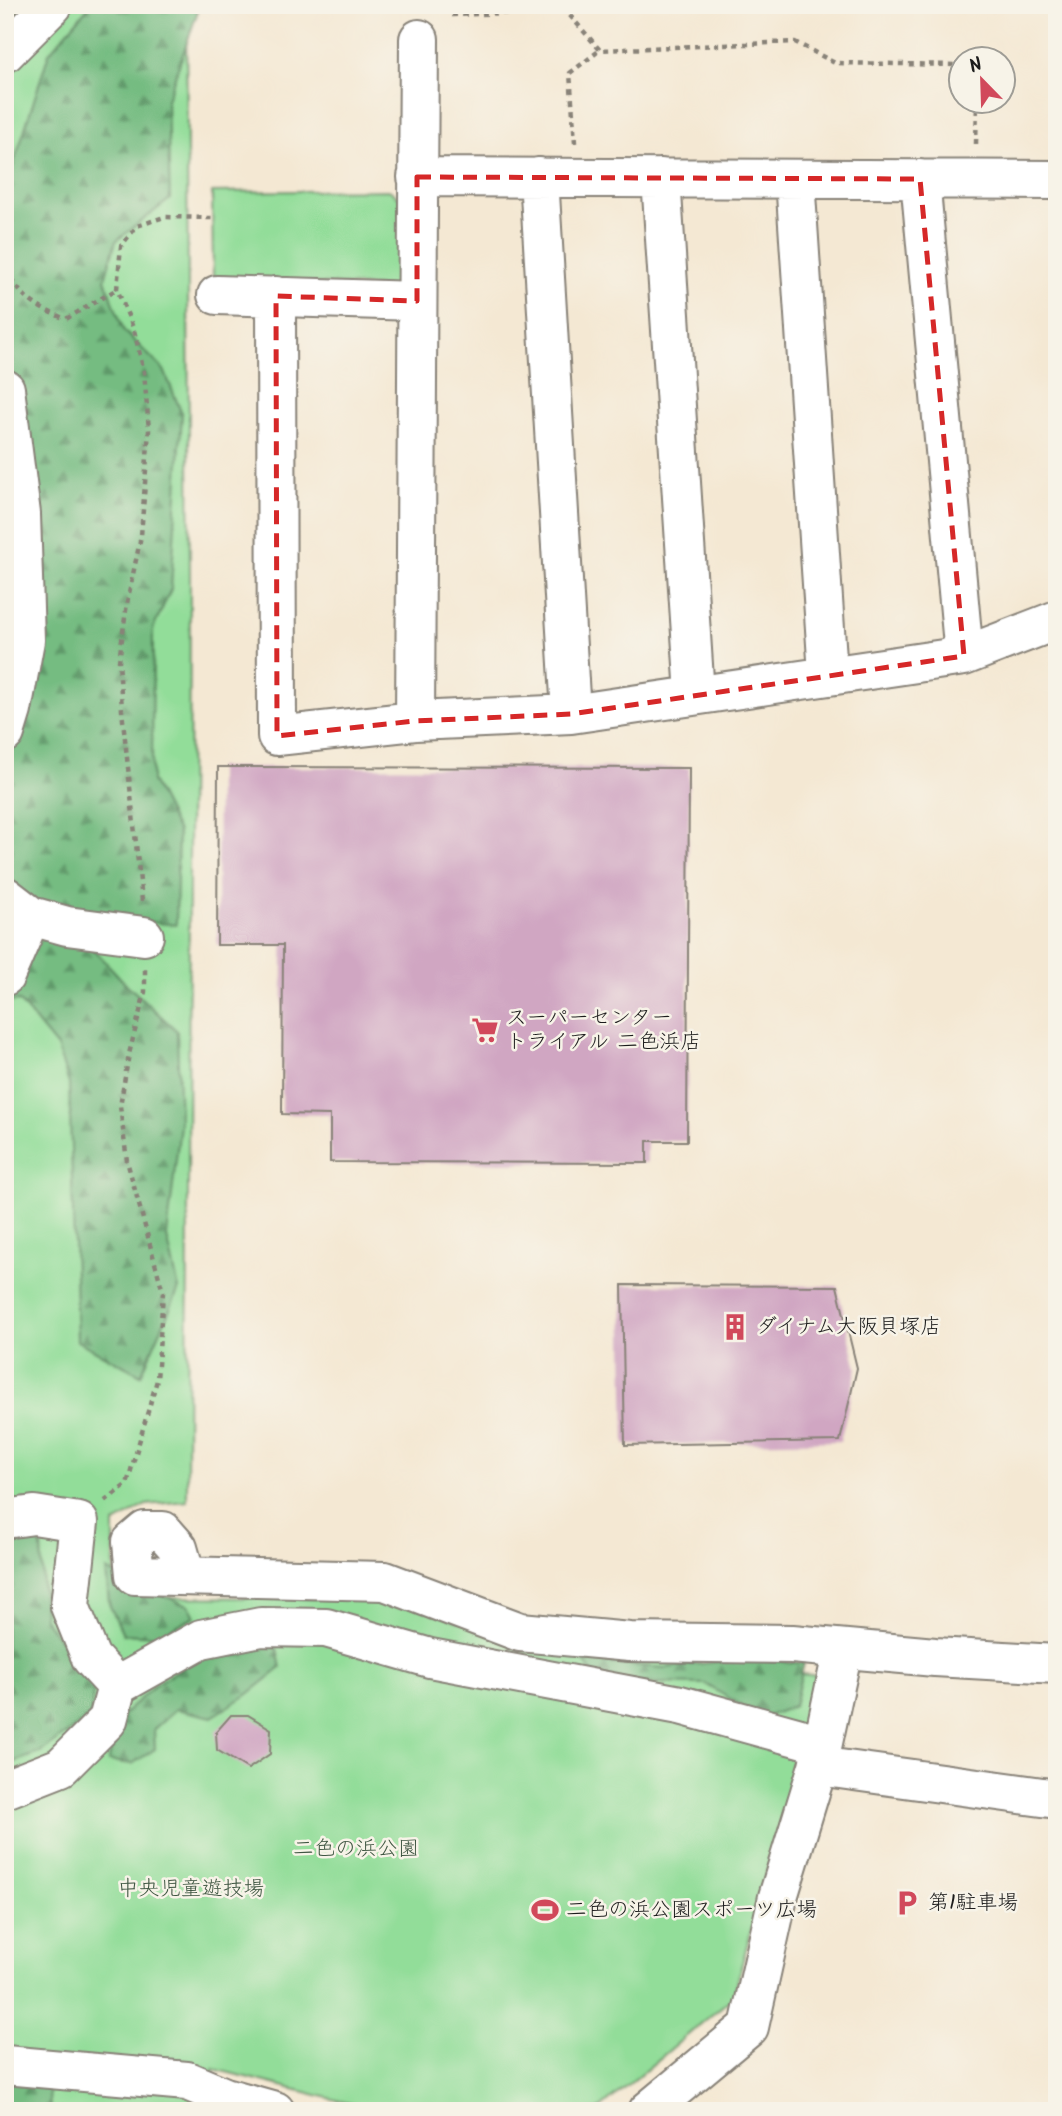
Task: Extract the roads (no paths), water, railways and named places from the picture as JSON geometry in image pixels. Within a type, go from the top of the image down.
[{"type":"street","points":[[5,53],[53,5]]},
{"type":"street","points":[[415,721],[419,39]]},
{"type":"street","points":[[417,177],[1057,180]]},
{"type":"street","points":[[539,177],[571,714]]},
{"type":"street","points":[[661,178],[695,695]]},
{"type":"street","points":[[794,178],[828,674]]},
{"type":"street","points":[[920,179],[964,656]]},
{"type":"street","points":[[217,295],[417,301]]},
{"type":"street","points":[[275,296],[277,736],[415,721],[571,714],[964,656],[1057,620]]},
{"type":"street","points":[[5,388],[21,514],[25,639],[5,733]]},
{"type":"street","points":[[5,976],[18,906],[67,926],[144,936]]},
{"type":"street","points":[[5,1519],[34,1514],[79,1522],[70,1606],[91,1658],[117,1686]]},
{"type":"street","points":[[186,1576],[385,1581],[520,1632],[630,1643],[792,1644],[1057,1664]]},
{"type":"street","points":[[5,1789],[61,1767],[108,1720],[117,1686],[201,1639],[261,1627],[327,1629],[430,1658],[680,1705],[820,1755],[1057,1799]]},
{"type":"street","points":[[649,2111],[750,2027],[778,1897],[820,1755],[843,1649]]},
{"type":"street","points":[[5,2065],[187,2081],[225,2104],[275,2111]]},
{"type":"place","name":"スーパーセンター トライアル 二色浜店","points":[[485,1030]]},
{"type":"place","name":"ダイナム大阪貝塚店","points":[[735,1327]]},
{"type":"place","name":"第1駐車場","points":[[907,1903]]},
{"type":"place","name":"二色の浜公園スポーツ広場","points":[[545,1910]]},
{"type":"park label","name":"二色の浜公園","points":[[356,1849]]},
{"type":"park label","name":"中央児童遊技場","points":[[191,1889]]}]
